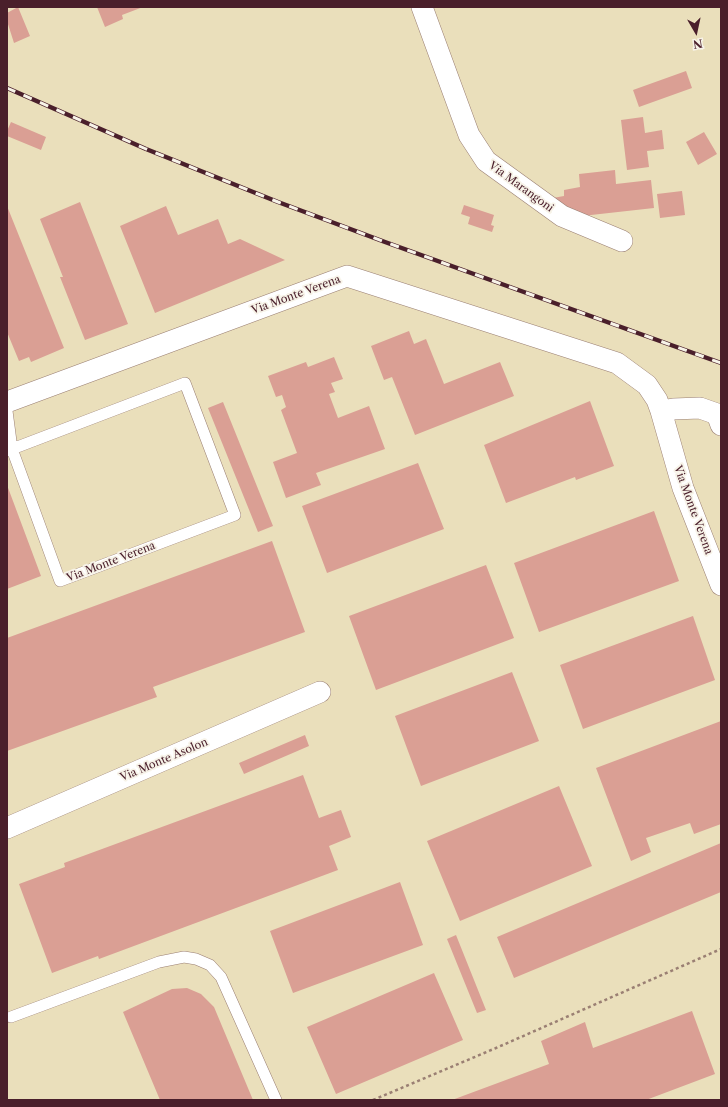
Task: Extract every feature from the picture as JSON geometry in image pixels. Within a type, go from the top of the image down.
[{"type":"street","name":"Via Marangoni","points":[[422,7],[469,135],[486,161],[562,216],[622,241]]},
{"type":"street","name":"Via Monte Verena","points":[[7,402],[347,276],[617,363],[647,385],[662,411],[683,488],[721,586]]},
{"type":"street","points":[[662,411],[700,408],[719,419]]},
{"type":"street","name":"Via Monte Asolon","points":[[7,828],[320,692]]},
{"type":"lane","name":"Via Monte Verena","points":[[7,411],[9,450],[60,581],[235,515],[185,383],[9,450]]},
{"type":"lane","points":[[11,1017],[159,962],[184,957],[196,959],[210,965],[221,977],[276,1100]]},
{"type":"path","points":[[373,1100],[496,1048],[721,949]]},
{"type":"building","points":[[18,7],[30,36],[14,43],[7,21],[7,13]]},
{"type":"building","points":[[97,7],[143,7],[122,15],[123,19],[105,27]]},
{"type":"building","points":[[686,71],[692,88],[639,107],[633,90]]},
{"type":"building","points":[[643,117],[645,133],[662,130],[664,149],[647,151],[649,167],[627,170],[621,120]]},
{"type":"building","points":[[11,122],[46,137],[41,150],[7,136],[7,131]]},
{"type":"building","points":[[704,132],[717,154],[698,165],[686,142]]},
{"type":"building","points":[[615,170],[616,184],[651,180],[654,208],[582,216],[547,199],[564,196],[564,190],[580,187],[579,174]]},
{"type":"building","points":[[682,191],[685,215],[660,218],[657,194]]},
{"type":"building","points":[[80,202],[128,324],[85,340],[60,277],[63,277],[40,219]]},
{"type":"building","points":[[464,205],[494,215],[491,225],[494,226],[492,232],[468,224],[470,217],[461,214]]},
{"type":"building","points":[[7,206],[64,348],[31,362],[29,357],[19,361],[7,332]]},
{"type":"building","points":[[166,206],[178,235],[218,219],[228,244],[240,239],[285,260],[155,313],[120,226]]},
{"type":"building","points":[[409,331],[414,344],[426,339],[444,384],[500,362],[514,396],[415,435],[392,377],[384,380],[371,346]]},
{"type":"building","points":[[334,357],[343,379],[331,383],[335,392],[329,394],[338,418],[369,406],[385,449],[316,473],[321,485],[286,498],[273,462],[297,453],[281,410],[286,407],[282,395],[276,397],[268,376],[306,362],[308,367]]},
{"type":"building","points":[[590,401],[614,466],[576,480],[575,477],[506,503],[484,445]]},
{"type":"building","points":[[223,402],[273,526],[258,532],[208,408]]},
{"type":"building","points":[[418,463],[444,529],[327,573],[302,506]]},
{"type":"building","points":[[7,485],[41,576],[7,589]]},
{"type":"building","points":[[654,511],[679,581],[539,632],[514,563]]},
{"type":"building","points":[[272,541],[305,632],[153,687],[157,697],[7,751],[7,638]]},
{"type":"building","points":[[486,565],[514,638],[376,690],[349,616]]},
{"type":"building","points":[[693,616],[715,680],[583,729],[560,665]]},
{"type":"building","points":[[512,672],[539,741],[421,786],[395,716]]},
{"type":"building","points":[[721,721],[721,824],[694,834],[690,823],[646,838],[651,852],[631,861],[596,768]]},
{"type":"building","points":[[305,735],[309,746],[244,774],[239,763]]},
{"type":"building","points":[[303,775],[319,818],[341,810],[351,837],[329,846],[338,870],[99,959],[98,956],[52,973],[19,884],[65,867],[64,863]]},
{"type":"building","points":[[559,786],[592,866],[460,921],[427,841]]},
{"type":"building","points":[[721,843],[721,892],[514,978],[497,937]]},
{"type":"building","points":[[400,882],[423,945],[293,993],[270,931]]},
{"type":"building","points":[[456,935],[486,1010],[477,1013],[447,939]]},
{"type":"building","points":[[434,973],[463,1040],[336,1094],[307,1027]]},
{"type":"building","points":[[187,988],[201,994],[214,1007],[253,1100],[160,1100],[123,1012],[172,989]]},
{"type":"building","points":[[692,1011],[715,1074],[646,1100],[452,1100],[549,1064],[541,1041],[585,1022],[593,1048]]},
{"type":"railway","points":[[7,88],[146,149],[278,202],[721,363]]}]
